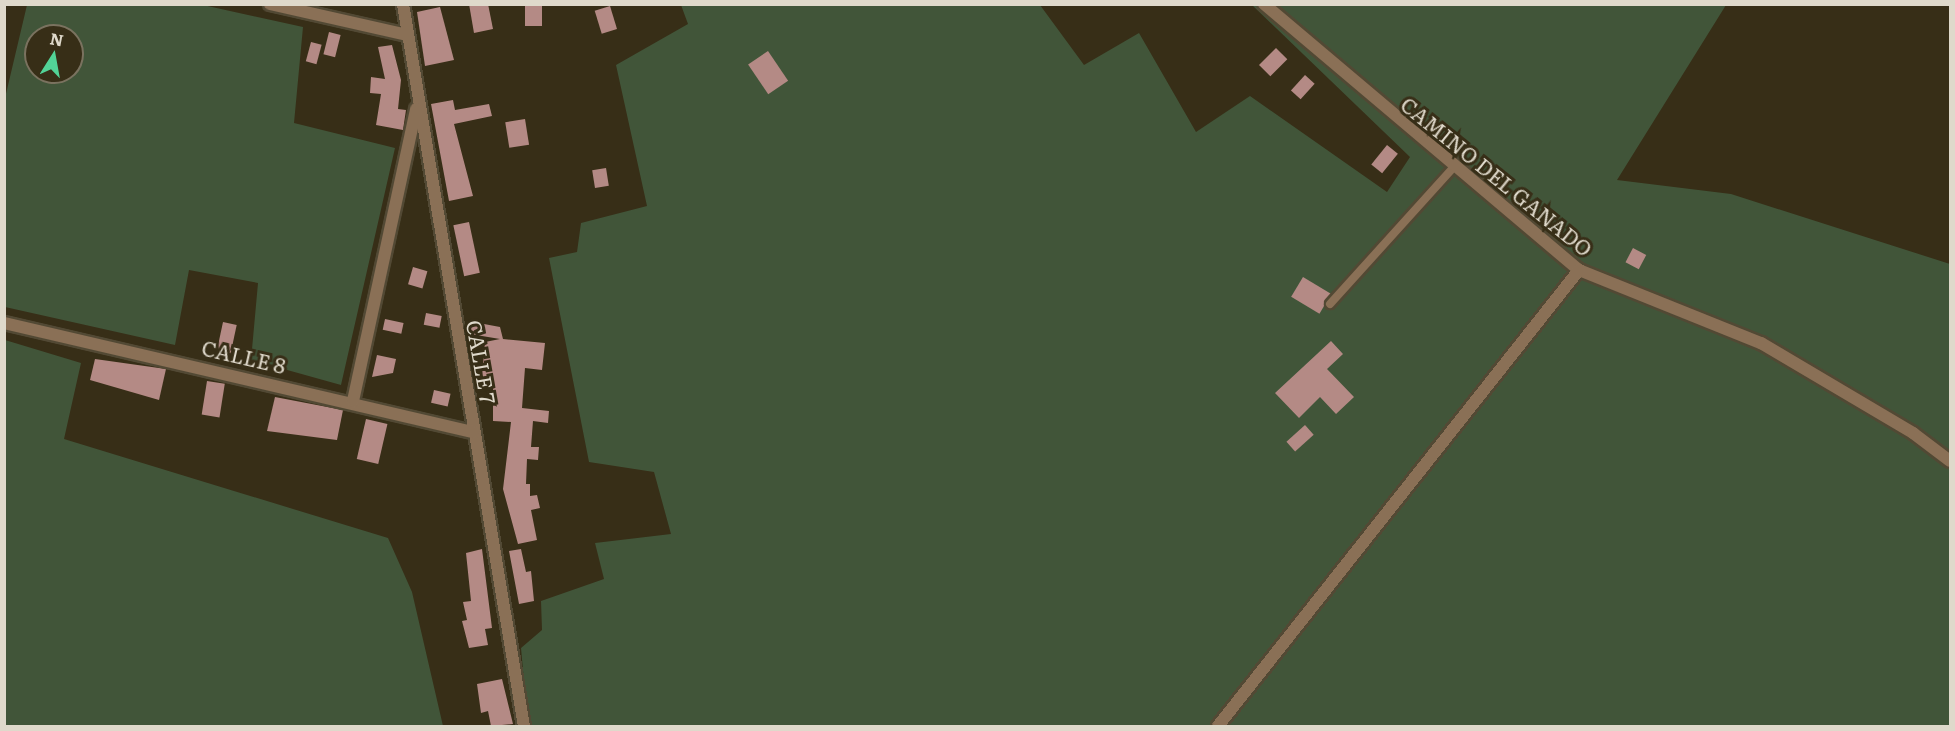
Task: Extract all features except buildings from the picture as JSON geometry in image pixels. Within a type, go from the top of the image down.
[{"type":"street","points":[[270,4],[408,35]]},
{"type":"street","name":"CAMINO DEL GANADO","points":[[1264,4],[1453,168],[1579,270],[1761,343],[1913,433],[1950,461]]},
{"type":"street","name":"CALLE 7","points":[[405,5],[417,102],[524,726]]},
{"type":"street","points":[[352,400],[417,102]]},
{"type":"street","points":[[1218,726],[1579,270]]},
{"type":"street","name":"CALLE 8","points":[[4,322],[352,400],[474,432]]},
{"type":"lane","points":[[1330,304],[1453,168]]},
{"type":"green space","points":[[27,5],[203,5],[303,27],[294,123],[395,148],[341,385],[251,360],[258,283],[189,270],[175,345],[5,307],[5,98]]},
{"type":"green space","points":[[681,5],[1040,5],[1084,65],[1139,33],[1196,132],[1250,96],[1387,192],[1410,157],[1252,5],[1726,5],[1617,180],[1731,194],[1950,264],[1950,726],[528,726],[521,648],[542,630],[541,601],[604,579],[595,543],[671,534],[654,472],[589,462],[549,258],[577,252],[581,223],[647,206],[616,65],[688,24]]},
{"type":"green space","points":[[5,340],[81,363],[64,439],[388,538],[412,592],[443,726],[5,726]]}]
